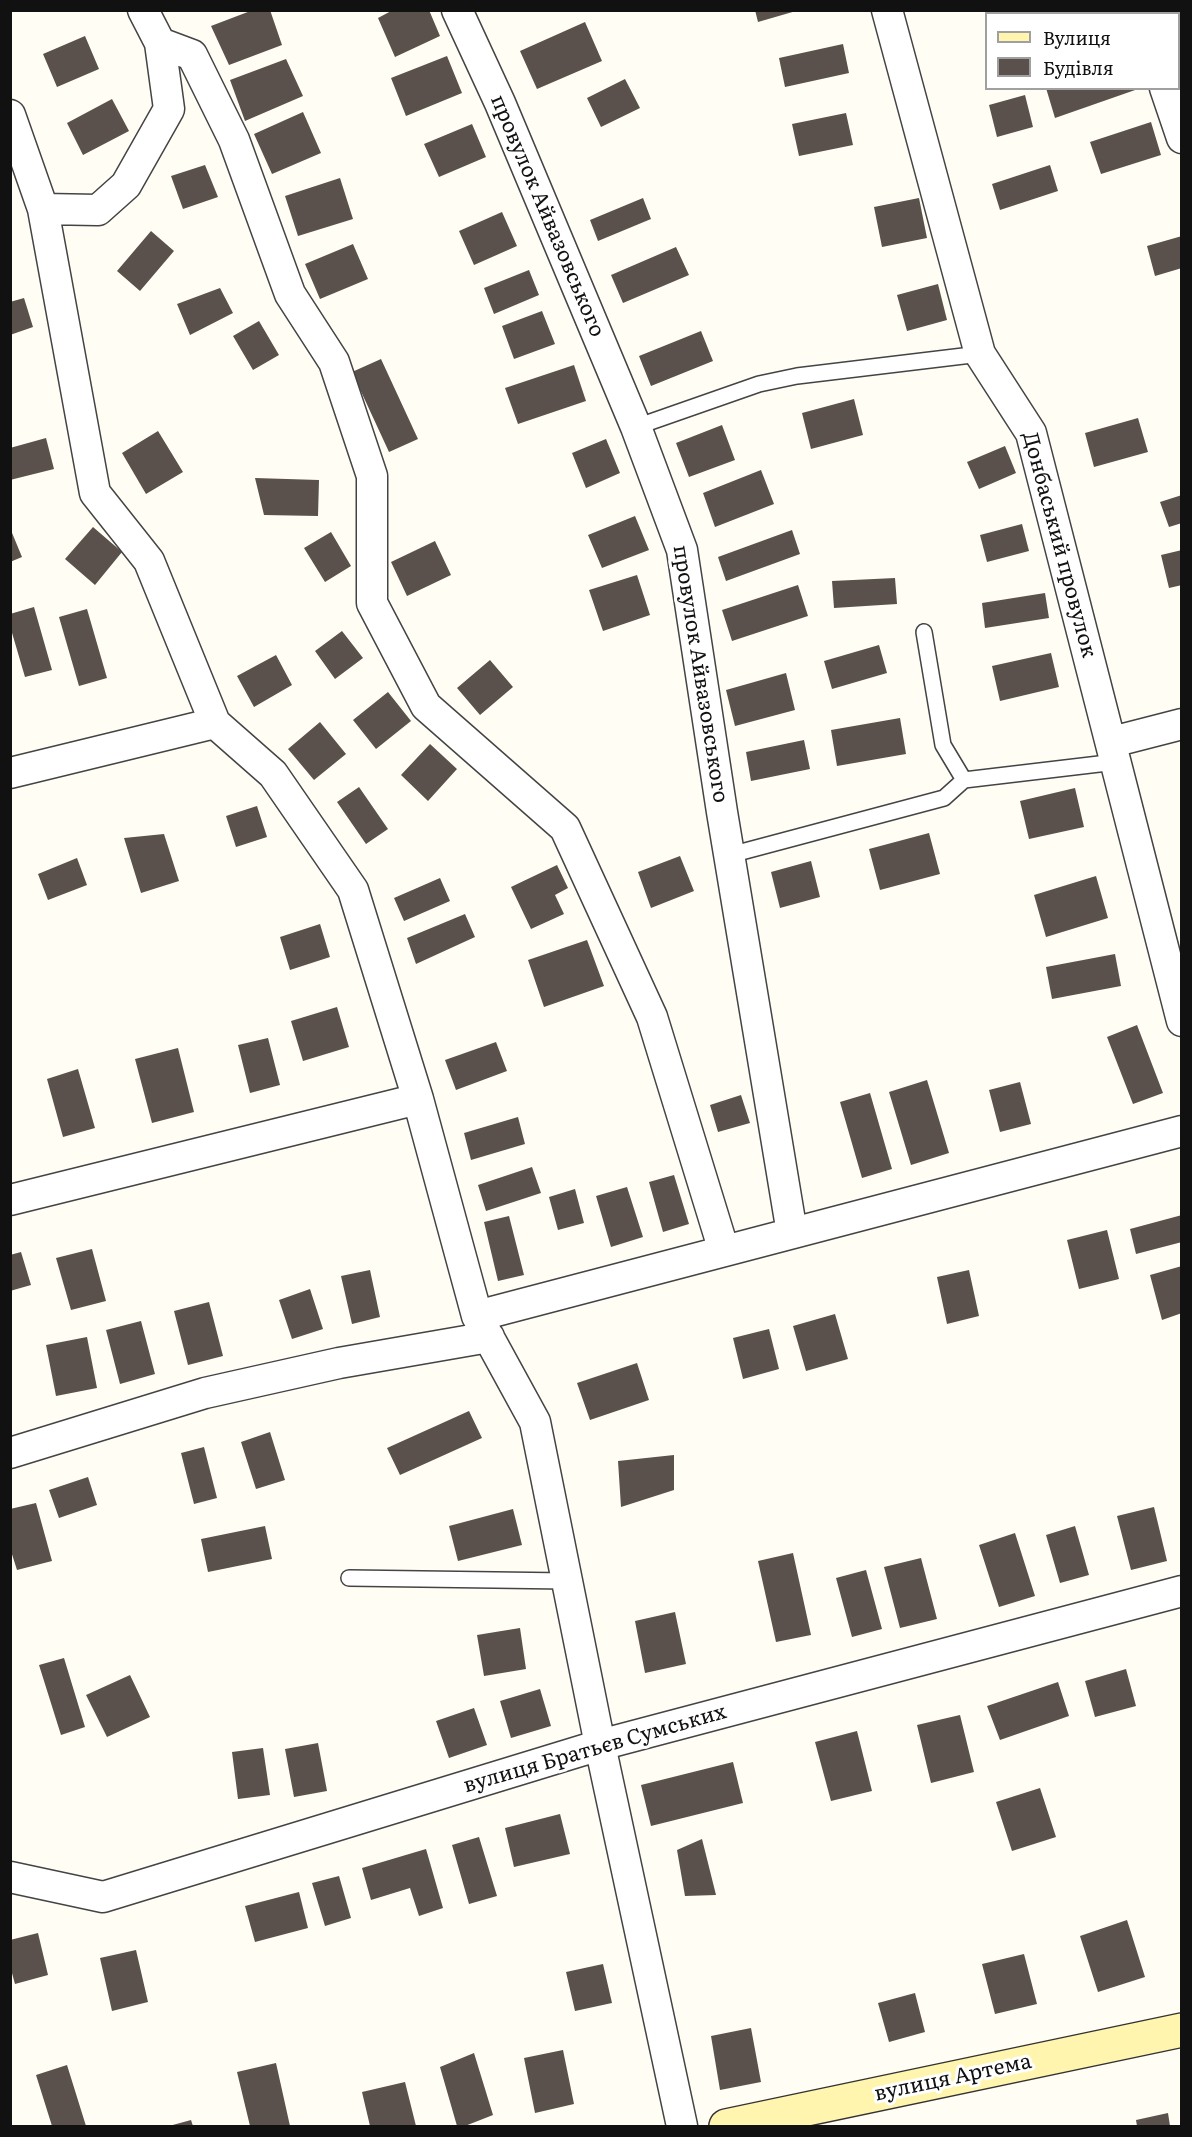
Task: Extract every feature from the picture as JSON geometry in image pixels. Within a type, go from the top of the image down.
[{"type":"street","points":[[43,209],[98,210],[126,185],[169,109],[160,43],[143,10]]},
{"type":"street","name":"провулок Айвазовського","points":[[457,10],[500,103],[636,427],[682,550],[792,1233]]},
{"type":"street","name":"Донбаський провулок","points":[[887,10],[980,354],[1032,433],[1182,1021]]},
{"type":"street","points":[[160,43],[192,55],[234,140],[290,294],[334,362],[372,476],[372,603],[426,706],[565,828],[652,1017],[724,1251]]},
{"type":"street","points":[[1167,90],[1182,138]]},
{"type":"street","points":[[10,115],[43,209],[95,493],[149,561],[215,723],[273,774],[353,891],[418,1099],[483,1327],[535,1422],[600,1745],[682,2127]]},
{"type":"street","points":[[10,773],[215,723]]},
{"type":"street","points":[[1114,752],[1182,724]]},
{"type":"street","points":[[10,1200],[418,1099]]},
{"type":"street","points":[[10,1453],[205,1393],[483,1327],[724,1251],[1182,1131]]},
{"type":"street","name":"вулиця Братьєв Сумських","points":[[10,1877],[103,1897],[600,1745],[1182,1591]]},
{"type":"street","name":"вулиця Артема","points":[[726,2127],[758,2123],[1182,2030]]},
{"type":"lane","points":[[636,427],[759,384],[797,376],[980,354]]},
{"type":"lane","points":[[924,632],[943,745],[964,780]]},
{"type":"lane","points":[[730,855],[944,798],[964,780],[1114,752]]},
{"type":"lane","points":[[349,1578],[567,1581]]},
{"type":"building","points":[[253,10],[270,10],[282,45],[229,65],[211,26]]},
{"type":"building","points":[[393,10],[429,10],[440,36],[395,57],[378,18]]},
{"type":"building","points":[[755,10],[796,10],[796,11],[758,22]]},
{"type":"building","points":[[1008,10],[1071,10],[1071,12],[1008,12]]},
{"type":"building","points":[[585,22],[602,61],[537,89],[520,51]]},
{"type":"building","points":[[85,36],[99,69],[57,87],[43,54]]},
{"type":"building","points":[[843,44],[849,73],[785,87],[779,58]]},
{"type":"building","points":[[447,56],[462,93],[406,116],[391,78]]},
{"type":"building","points":[[286,59],[303,96],[245,121],[230,80]]},
{"type":"building","points":[[625,79],[640,108],[601,127],[587,98]]},
{"type":"building","points":[[1047,90],[1135,90],[1055,118]]},
{"type":"building","points":[[1025,95],[1033,127],[997,137],[989,105]]},
{"type":"building","points":[[112,99],[129,131],[83,155],[67,123]]},
{"type":"building","points":[[303,112],[321,153],[272,174],[254,134]]},
{"type":"building","points":[[846,113],[853,145],[799,156],[792,124]]},
{"type":"building","points":[[1151,122],[1161,155],[1101,174],[1090,142]]},
{"type":"building","points":[[472,124],[486,157],[439,177],[424,144]]},
{"type":"building","points":[[205,165],[218,197],[183,209],[171,176]]},
{"type":"building","points":[[1050,165],[1058,191],[1000,210],[992,184]]},
{"type":"building","points":[[340,178],[353,219],[298,236],[285,196]]},
{"type":"building","points":[[643,198],[651,219],[598,241],[590,220]]},
{"type":"building","points":[[919,198],[927,238],[882,247],[874,207]]},
{"type":"building","points":[[502,212],[517,246],[474,265],[459,231]]},
{"type":"building","points":[[151,231],[174,251],[140,291],[117,271]]},
{"type":"building","points":[[1182,236],[1182,268],[1155,276],[1147,246]]},
{"type":"building","points":[[353,244],[368,279],[320,299],[305,264]]},
{"type":"building","points":[[676,247],[689,275],[623,303],[611,275]]},
{"type":"building","points":[[529,270],[539,295],[494,314],[484,288]]},
{"type":"building","points":[[938,284],[947,320],[907,331],[897,295]]},
{"type":"building","points":[[220,288],[233,313],[190,335],[177,304]]},
{"type":"building","points":[[24,298],[33,327],[10,335],[10,302]]},
{"type":"building","points":[[542,311],[555,344],[514,359],[502,326]]},
{"type":"building","points":[[259,321],[279,355],[253,370],[233,336]]},
{"type":"building","points":[[701,331],[713,361],[651,386],[639,356]]},
{"type":"building","points":[[381,359],[418,439],[389,452],[352,372]]},
{"type":"building","points":[[574,365],[586,401],[518,424],[505,388]]},
{"type":"building","points":[[854,399],[863,435],[811,449],[802,413]]},
{"type":"building","points":[[1138,418],[1148,452],[1094,467],[1085,433]]},
{"type":"building","points":[[722,425],[735,460],[689,477],[676,443]]},
{"type":"building","points":[[158,431],[183,472],[146,494],[122,453]]},
{"type":"building","points":[[46,438],[54,469],[10,480],[10,448]]},
{"type":"building","points":[[606,439],[620,473],[586,488],[572,453]]},
{"type":"building","points":[[1005,446],[1016,473],[979,489],[967,462]]},
{"type":"building","points":[[761,470],[774,504],[715,527],[703,493]]},
{"type":"building","points":[[255,478],[319,480],[318,516],[264,515]]},
{"type":"building","points":[[1182,495],[1182,523],[1169,527],[1160,502]]},
{"type":"building","points":[[635,516],[649,550],[602,568],[588,535]]},
{"type":"building","points":[[1022,524],[1029,551],[987,562],[980,535]]},
{"type":"building","points":[[93,527],[122,552],[95,585],[65,559]]},
{"type":"building","points":[[10,528],[22,557],[10,562]]},
{"type":"building","points":[[792,530],[800,554],[726,581],[718,557]]},
{"type":"building","points":[[331,532],[351,566],[325,582],[304,548]]},
{"type":"building","points":[[435,541],[451,575],[407,596],[391,562]]},
{"type":"building","points":[[1182,550],[1182,585],[1169,588],[1161,555]]},
{"type":"building","points":[[637,575],[650,615],[603,631],[589,590]]},
{"type":"building","points":[[895,578],[897,604],[834,608],[832,581]]},
{"type":"building","points":[[798,585],[808,616],[732,641],[722,610]]},
{"type":"building","points":[[1045,593],[1049,618],[985,628],[982,603]]},
{"type":"building","points":[[34,607],[52,670],[25,677],[10,626],[10,614]]},
{"type":"building","points":[[87,609],[107,678],[79,686],[59,617]]},
{"type":"building","points":[[342,631],[363,658],[335,679],[315,651]]},
{"type":"building","points":[[879,645],[887,673],[832,689],[824,661]]},
{"type":"building","points":[[1051,653],[1059,687],[1000,701],[992,666]]},
{"type":"building","points":[[276,655],[292,685],[254,707],[237,676]]},
{"type":"building","points":[[490,660],[513,687],[480,715],[457,688]]},
{"type":"building","points":[[786,673],[795,710],[735,726],[726,690]]},
{"type":"building","points":[[388,692],[411,721],[376,749],[353,720]]},
{"type":"building","points":[[900,718],[906,754],[837,766],[831,730]]},
{"type":"building","points":[[320,722],[346,754],[314,780],[288,749]]},
{"type":"building","points":[[804,740],[810,769],[751,781],[746,752]]},
{"type":"building","points":[[430,744],[457,769],[428,801],[401,775]]},
{"type":"building","points":[[359,787],[388,829],[366,844],[337,802]]},
{"type":"building","points":[[1075,788],[1084,827],[1029,839],[1020,801]]},
{"type":"building","points":[[257,806],[267,837],[236,847],[226,816]]},
{"type":"building","points":[[929,833],[940,874],[880,890],[869,849]]},
{"type":"building","points":[[164,834],[179,881],[141,893],[124,838]]},
{"type":"building","points":[[680,856],[694,891],[651,908],[638,872]]},
{"type":"building","points":[[77,858],[87,885],[48,900],[38,874]]},
{"type":"building","points":[[811,861],[820,897],[780,908],[771,872]]},
{"type":"building","points":[[557,865],[568,888],[555,895],[564,914],[531,929],[511,887]]},
{"type":"building","points":[[1096,876],[1108,918],[1046,937],[1034,895]]},
{"type":"building","points":[[440,878],[450,901],[404,921],[394,898]]},
{"type":"building","points":[[465,914],[475,937],[416,964],[407,938]]},
{"type":"building","points":[[320,924],[330,957],[290,970],[280,937]]},
{"type":"building","points":[[587,940],[604,986],[544,1007],[528,960]]},
{"type":"building","points":[[1115,954],[1121,986],[1052,999],[1046,967]]},
{"type":"building","points":[[337,1007],[349,1047],[303,1061],[291,1021]]},
{"type":"building","points":[[1137,1025],[1163,1093],[1133,1104],[1107,1037]]},
{"type":"building","points":[[268,1038],[280,1085],[250,1093],[238,1045]]},
{"type":"building","points":[[496,1042],[507,1071],[456,1090],[445,1060]]},
{"type":"building","points":[[178,1048],[194,1112],[152,1123],[135,1059]]},
{"type":"building","points":[[78,1069],[95,1128],[63,1137],[47,1079]]},
{"type":"building","points":[[927,1080],[949,1153],[911,1165],[889,1092]]},
{"type":"building","points":[[1020,1082],[1031,1124],[1000,1132],[989,1090]]},
{"type":"building","points":[[870,1093],[892,1169],[862,1178],[840,1102]]},
{"type":"building","points":[[741,1095],[750,1123],[718,1132],[710,1105]]},
{"type":"building","points":[[518,1117],[525,1144],[471,1160],[464,1133]]},
{"type":"building","points":[[532,1167],[541,1193],[486,1211],[478,1185]]},
{"type":"building","points":[[674,1175],[689,1224],[663,1232],[649,1182]]},
{"type":"building","points":[[627,1187],[643,1237],[611,1247],[596,1196]]},
{"type":"building","points":[[575,1189],[584,1223],[558,1230],[549,1197]]},
{"type":"building","points":[[1182,1215],[1182,1242],[1136,1254],[1130,1229]]},
{"type":"building","points":[[509,1216],[524,1275],[498,1281],[484,1222]]},
{"type":"building","points":[[1107,1230],[1119,1279],[1079,1289],[1067,1240]]},
{"type":"building","points":[[92,1249],[106,1301],[71,1310],[56,1258]]},
{"type":"building","points":[[21,1252],[31,1285],[10,1291],[10,1255]]},
{"type":"building","points":[[1182,1266],[1182,1313],[1162,1320],[1150,1275]]},
{"type":"building","points":[[370,1270],[380,1317],[352,1324],[341,1276]]},
{"type":"building","points":[[969,1270],[979,1316],[947,1324],[937,1277]]},
{"type":"building","points":[[310,1289],[323,1329],[292,1339],[279,1300]]},
{"type":"building","points":[[209,1302],[223,1356],[188,1365],[174,1311]]},
{"type":"building","points":[[835,1314],[848,1359],[806,1371],[793,1326]]},
{"type":"building","points":[[141,1321],[155,1374],[120,1384],[106,1330]]},
{"type":"building","points":[[769,1329],[779,1369],[743,1379],[733,1338]]},
{"type":"building","points":[[87,1337],[97,1388],[56,1396],[46,1345]]},
{"type":"building","points":[[637,1363],[649,1400],[590,1420],[577,1383]]},
{"type":"building","points":[[469,1411],[482,1438],[400,1475],[387,1448]]},
{"type":"building","points":[[270,1432],[285,1480],[256,1489],[241,1442]]},
{"type":"building","points":[[204,1447],[217,1498],[194,1504],[181,1453]]},
{"type":"building","points":[[674,1455],[674,1490],[621,1507],[618,1461]]},
{"type":"building","points":[[88,1477],[97,1505],[59,1518],[49,1490]]},
{"type":"building","points":[[36,1503],[52,1561],[17,1570],[10,1548],[10,1509]]},
{"type":"building","points":[[1154,1507],[1167,1561],[1131,1570],[1117,1516]]},
{"type":"building","points":[[513,1509],[522,1545],[458,1561],[449,1526]]},
{"type":"building","points":[[265,1526],[272,1559],[208,1572],[201,1539]]},
{"type":"building","points":[[1075,1526],[1089,1575],[1060,1583],[1046,1535]]},
{"type":"building","points":[[1015,1533],[1035,1596],[999,1607],[979,1545]]},
{"type":"building","points":[[793,1553],[811,1635],[776,1642],[758,1561]]},
{"type":"building","points":[[921,1558],[937,1619],[900,1628],[884,1567]]},
{"type":"building","points":[[866,1570],[882,1629],[852,1637],[836,1578]]},
{"type":"building","points":[[675,1612],[686,1664],[645,1673],[635,1621]]},
{"type":"building","points":[[520,1628],[526,1669],[484,1676],[477,1635]]},
{"type":"building","points":[[64,1658],[85,1727],[61,1735],[39,1665]]},
{"type":"building","points":[[1126,1669],[1136,1706],[1095,1717],[1085,1681]]},
{"type":"building","points":[[130,1675],[150,1717],[107,1737],[86,1695]]},
{"type":"building","points":[[1058,1682],[1069,1716],[1000,1740],[987,1706]]},
{"type":"building","points":[[540,1689],[551,1726],[511,1738],[500,1701]]},
{"type":"building","points":[[474,1708],[487,1745],[449,1758],[436,1721]]},
{"type":"building","points":[[960,1715],[974,1772],[931,1783],[917,1725]]},
{"type":"building","points":[[857,1731],[872,1791],[831,1801],[815,1742]]},
{"type":"building","points":[[318,1743],[327,1791],[294,1797],[285,1749]]},
{"type":"building","points":[[263,1748],[270,1795],[238,1799],[232,1752]]},
{"type":"building","points":[[733,1762],[743,1803],[651,1826],[641,1785]]},
{"type":"building","points":[[1040,1788],[1056,1837],[1012,1851],[996,1802]]},
{"type":"building","points":[[560,1814],[570,1854],[514,1867],[505,1828]]},
{"type":"building","points":[[479,1837],[497,1896],[469,1904],[452,1845]]},
{"type":"building","points":[[702,1839],[716,1895],[685,1896],[677,1850]]},
{"type":"building","points":[[426,1849],[443,1908],[419,1916],[410,1888],[371,1900],[362,1868]]},
{"type":"building","points":[[339,1876],[351,1918],[325,1926],[312,1883]]},
{"type":"building","points":[[299,1892],[308,1928],[255,1942],[245,1906]]},
{"type":"building","points":[[1127,1920],[1145,1977],[1098,1992],[1080,1936]]},
{"type":"building","points":[[38,1933],[48,1975],[15,1984],[10,1966],[10,1940]]},
{"type":"building","points":[[136,1950],[148,2002],[112,2011],[100,1958]]},
{"type":"building","points":[[1024,1954],[1037,2004],[995,2014],[982,1964]]},
{"type":"building","points":[[603,1964],[612,2003],[575,2011],[566,1972]]},
{"type":"building","points":[[915,1993],[925,2032],[889,2042],[878,2003]]},
{"type":"building","points":[[751,2028],[761,2082],[720,2090],[711,2036]]},
{"type":"building","points":[[563,2050],[574,2104],[535,2113],[524,2058]]},
{"type":"building","points":[[474,2053],[493,2115],[465,2126],[457,2126],[440,2067]]},
{"type":"building","points":[[276,2063],[290,2126],[250,2126],[237,2072]]},
{"type":"building","points":[[67,2065],[86,2126],[52,2126],[36,2075]]},
{"type":"building","points":[[405,2082],[416,2126],[370,2126],[362,2092]]},
{"type":"building","points":[[1168,2113],[1170,2126],[1137,2126],[1136,2120]]},
{"type":"building","points":[[191,2120],[193,2126],[169,2126]]}]
